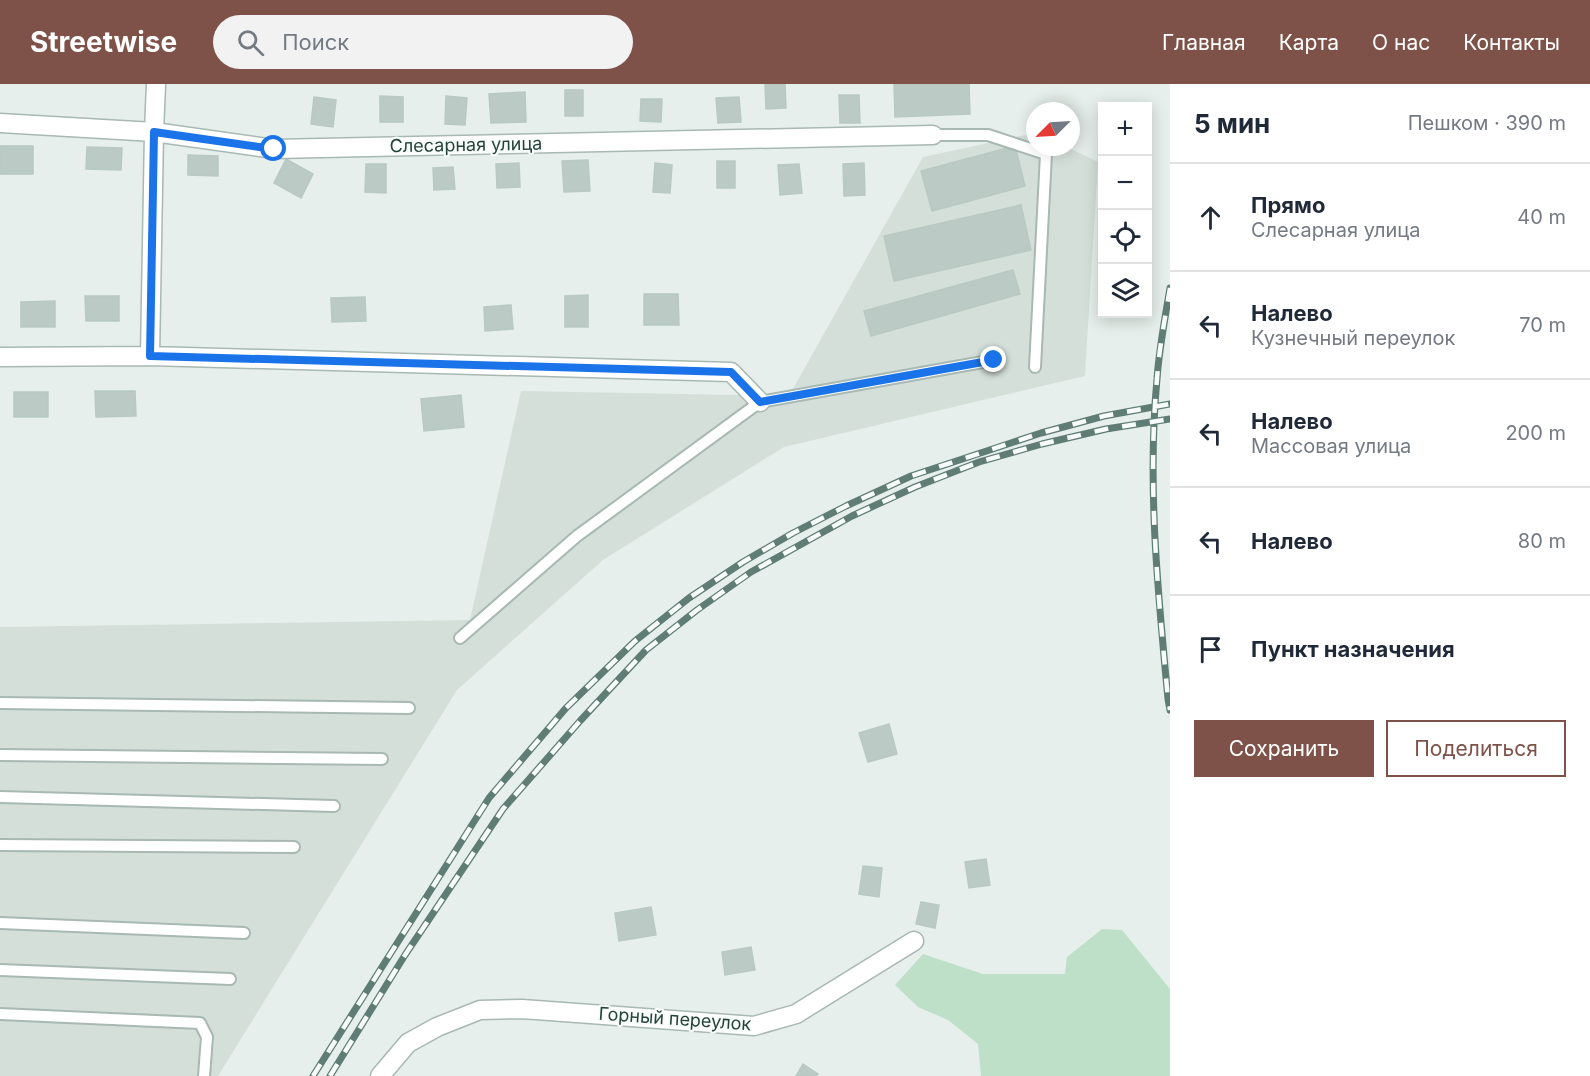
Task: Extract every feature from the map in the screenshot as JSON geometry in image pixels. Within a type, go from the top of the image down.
[{"type":"street","points":[[150,356],[156,84]]},
{"type":"street","name":"Слесарная улица","points":[[0,123],[154,132],[274,149],[933,135]]},
{"type":"street","points":[[0,357],[150,356],[731,372],[760,402]]},
{"type":"street","name":"Горный переулок","points":[[380,1076],[408,1043],[437,1027],[480,1010],[522,1009],[754,1026],[796,1014],[914,940]]},
{"type":"lane","points":[[933,135],[988,135],[1046,154],[1035,367]]},
{"type":"lane","points":[[460,638],[577,536],[760,402],[994,360]]},
{"type":"lane","points":[[0,704],[409,708]]},
{"type":"lane","points":[[0,755],[382,759]]},
{"type":"lane","points":[[0,797],[334,806]]},
{"type":"lane","points":[[0,845],[294,847]]},
{"type":"lane","points":[[0,923],[244,933]]},
{"type":"lane","points":[[0,970],[230,979]]},
{"type":"lane","points":[[0,1014],[200,1023],[207,1037],[204,1076]]},
{"type":"shaded area","points":[[1026,135],[1026,156],[1080,156],[1080,153],[1098,162],[1085,376],[784,447],[603,560],[457,690],[218,1076],[0,1076],[0,627],[470,620],[521,391],[789,396],[923,157]]},
{"type":"green space","points":[[1102,929],[1122,930],[1170,989],[1170,1076],[981,1076],[978,1044],[948,1020],[918,1007],[895,985],[923,954],[983,974],[1065,974],[1067,957]]},
{"type":"building","points":[[765,84],[785,84],[786,108],[766,109]]},
{"type":"building","points":[[894,84],[969,84],[970,114],[895,117]]},
{"type":"building","points":[[565,90],[583,90],[583,116],[565,116]]},
{"type":"building","points":[[525,92],[526,122],[491,123],[489,94]]},
{"type":"building","points":[[839,95],[859,95],[860,123],[840,123]]},
{"type":"building","points":[[380,96],[403,97],[403,122],[380,122]]},
{"type":"building","points":[[446,96],[467,98],[465,125],[445,124]]},
{"type":"building","points":[[314,97],[336,100],[333,127],[311,124]]},
{"type":"building","points":[[739,97],[741,122],[718,123],[716,98]]},
{"type":"building","points":[[641,99],[662,99],[661,122],[640,121]]},
{"type":"building","points":[[0,146],[33,146],[33,174],[0,174]]},
{"type":"building","points":[[1015,146],[1025,186],[932,211],[921,171]]},
{"type":"building","points":[[87,147],[122,148],[121,170],[86,169]]},
{"type":"building","points":[[188,155],[218,156],[218,176],[188,175]]},
{"type":"building","points":[[286,159],[313,174],[301,198],[274,183]]},
{"type":"building","points":[[588,160],[590,191],[564,192],[562,161]]},
{"type":"building","points":[[717,161],[735,161],[735,188],[717,188]]},
{"type":"building","points":[[519,163],[520,187],[497,188],[496,164]]},
{"type":"building","points":[[655,163],[672,165],[670,193],[653,192]]},
{"type":"building","points":[[864,163],[865,195],[844,196],[843,164]]},
{"type":"building","points":[[366,164],[386,164],[386,193],[365,192]]},
{"type":"building","points":[[799,164],[802,193],[780,195],[778,165]]},
{"type":"building","points":[[453,167],[455,189],[434,190],[433,168]]},
{"type":"building","points":[[1021,205],[1031,250],[894,281],[884,236]]},
{"type":"building","points":[[1013,270],[1020,294],[871,336],[864,311]]},
{"type":"building","points":[[644,294],[678,294],[679,325],[644,325]]},
{"type":"building","points":[[588,295],[588,327],[565,327],[565,296]]},
{"type":"building","points":[[85,296],[119,296],[119,321],[86,321]]},
{"type":"building","points":[[365,297],[366,321],[332,322],[331,298]]},
{"type":"building","points":[[55,301],[55,327],[21,327],[21,302]]},
{"type":"building","points":[[511,305],[513,329],[485,331],[484,307]]},
{"type":"building","points":[[95,391],[135,391],[136,416],[96,417]]},
{"type":"building","points":[[14,392],[48,392],[48,417],[14,417]]},
{"type":"building","points":[[461,395],[464,427],[424,431],[421,399]]},
{"type":"building","points":[[889,724],[897,754],[868,762],[859,733]]},
{"type":"building","points":[[986,859],[990,885],[969,888],[965,862]]},
{"type":"building","points":[[863,866],[882,868],[879,897],[859,894]]},
{"type":"building","points":[[921,902],[939,905],[935,928],[916,924]]},
{"type":"building","points":[[651,907],[656,935],[619,941],[615,913]]},
{"type":"building","points":[[751,947],[755,970],[725,975],[722,952]]},
{"type":"building","points":[[803,1064],[818,1074],[816,1076],[796,1076]]},
{"type":"railway","points":[[1170,288],[1158,368],[1153,459],[1157,579],[1170,710]]},
{"type":"railway","points":[[313,1076],[489,798],[566,708],[635,641],[689,598],[743,562],[793,533],[911,476],[1041,433],[1104,416],[1170,404]]},
{"type":"railway","points":[[330,1076],[405,955],[503,809],[646,650],[697,610],[751,572],[852,516],[915,487],[979,462],[1042,444],[1106,429],[1170,419]]},
{"type":"route","points":[[274,149],[154,132],[150,356],[731,372],[760,402],[994,360]]}]
